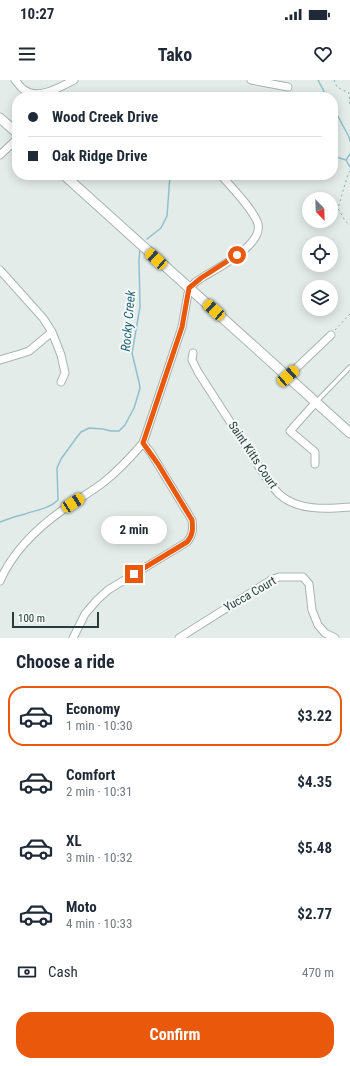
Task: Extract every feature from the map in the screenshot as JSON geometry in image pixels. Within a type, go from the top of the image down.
[{"type":"street","points":[[15,80],[24,90],[29,92]]},
{"type":"street","points":[[46,92],[74,80]]},
{"type":"street","points":[[251,80],[288,87]]},
{"type":"street","points":[[0,118],[12,129]]},
{"type":"street","points":[[0,155],[12,144]]},
{"type":"street","points":[[70,180],[350,432]]},
{"type":"street","points":[[0,581],[5,569],[21,547],[36,531],[108,478],[133,456],[143,443],[182,327],[189,288],[201,278],[244,250],[257,235],[258,227],[255,218],[225,180]]},
{"type":"street","points":[[0,270],[43,318],[52,332],[61,355],[65,373],[61,382]]},
{"type":"street","points":[[0,360],[29,351],[52,332]]},
{"type":"street","points":[[288,376],[331,335]]},
{"type":"street","name":"Saint Kitts Court","points":[[193,353],[192,360],[198,372],[267,479],[279,494],[298,505],[316,508],[350,507]]},
{"type":"street","points":[[315,464],[315,452],[290,431],[316,402]]},
{"type":"street","points":[[73,638],[85,614],[108,590],[187,542],[191,537],[193,527],[192,520],[154,458],[143,443]]},
{"type":"street","name":"Yucca Court","points":[[179,638],[271,580],[279,577],[303,577],[309,584],[312,610],[318,625],[325,633],[335,638]]},
{"type":"lane","points":[[316,402],[350,367]]},
{"type":"path","points":[[334,80],[337,87],[349,93],[350,108]]},
{"type":"path","points":[[350,171],[338,208],[345,221],[350,225]]},
{"type":"path","points":[[331,335],[350,314]]},
{"type":"waterway","name":"Rocky Creek","points":[[318,80],[324,92]]},
{"type":"waterway","name":"Rocky Creek","points":[[338,116],[350,141]]},
{"type":"waterway","name":"Rocky Creek","points":[[346,160],[350,154]]},
{"type":"waterway","name":"Rocky Creek","points":[[338,158],[346,160]]},
{"type":"waterway","points":[[346,160],[350,167]]},
{"type":"waterway","name":"Rocky Creek","points":[[147,239],[161,228],[167,216],[170,180]]},
{"type":"waterway","name":"Rocky Creek","points":[[0,522],[42,509],[58,500],[57,468],[61,459],[81,432],[89,428],[119,431],[125,425],[134,408],[140,388],[132,353],[140,307],[140,249]]},
{"type":"route","points":[[134,574],[187,542],[191,537],[193,527],[192,520],[151,453],[143,443],[182,327],[189,288],[201,278],[237,255]]}]
